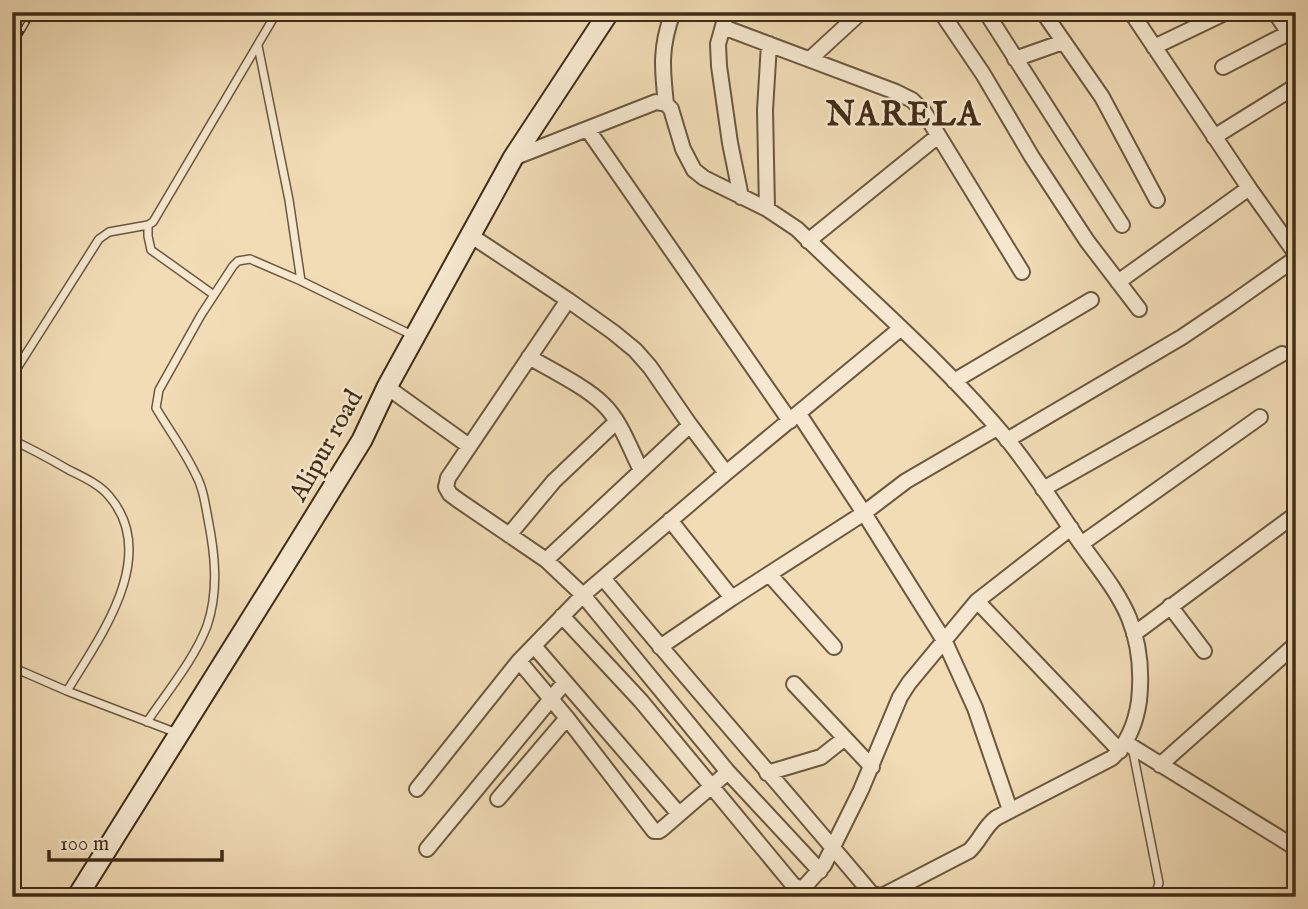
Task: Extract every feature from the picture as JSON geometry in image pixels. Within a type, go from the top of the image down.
[{"type":"street","name":"Alipur road","points":[[77,897],[362,440],[387,387],[513,158],[609,12]]},
{"type":"street","points":[[666,104],[663,48],[673,12]]},
{"type":"street","points":[[810,59],[861,12]]},
{"type":"street","points":[[942,12],[1087,241],[1139,309]]},
{"type":"street","points":[[986,12],[1122,225]]},
{"type":"street","points":[[1043,12],[1102,97],[1157,200]]},
{"type":"street","points":[[1007,440],[1182,337],[1296,256],[1131,12]]},
{"type":"street","points":[[1153,47],[1227,12]]},
{"type":"street","points":[[1223,67],[1294,36],[1275,12]]},
{"type":"street","points":[[741,197],[719,66],[719,44],[725,20],[769,44],[912,100],[924,112],[1022,272]]},
{"type":"street","points":[[1016,59],[1063,42]]},
{"type":"street","points":[[767,209],[765,110],[769,44]]},
{"type":"street","points":[[1214,137],[1296,86]]},
{"type":"street","points":[[513,158],[656,102],[666,104],[671,109],[687,160],[694,170],[784,219],[954,381],[1007,440],[1120,600],[1129,617],[1139,658],[1138,709],[1126,747],[1112,758],[989,823],[969,851],[878,896],[870,893],[603,578]]},
{"type":"street","points":[[588,130],[864,513],[945,642],[975,708],[1010,810]]},
{"type":"street","points":[[808,240],[938,136]]},
{"type":"street","points":[[1118,282],[1249,188]]},
{"type":"street","points":[[470,235],[568,300],[635,350],[726,473]]},
{"type":"street","points":[[568,300],[448,478],[446,487],[458,500],[547,560],[583,595],[728,772],[820,871]]},
{"type":"street","points":[[954,381],[1091,300]]},
{"type":"street","points":[[417,789],[519,661],[583,595],[901,329]]},
{"type":"street","points":[[1043,489],[1282,354]]},
{"type":"street","points":[[529,357],[603,404],[616,422],[641,470]]},
{"type":"street","points":[[387,387],[470,446]]},
{"type":"street","points":[[1081,544],[1260,417]]},
{"type":"street","points":[[509,535],[554,481],[616,422]]},
{"type":"street","points":[[547,560],[690,425]]},
{"type":"street","points":[[660,647],[732,597],[864,513],[906,481],[997,428]]},
{"type":"street","points":[[1134,634],[1296,514]]},
{"type":"street","points":[[670,520],[732,597]]},
{"type":"street","points":[[562,616],[641,701],[794,886],[802,888],[803,891],[820,871],[872,767],[904,690],[977,601],[1070,528]]},
{"type":"street","points":[[769,574],[834,647]]},
{"type":"street","points":[[977,601],[1126,747],[1296,848]]},
{"type":"street","points":[[1170,606],[1204,651]]},
{"type":"street","points":[[1160,765],[1296,644]]},
{"type":"street","points":[[534,646],[680,814]]},
{"type":"street","points":[[519,661],[567,718],[654,831],[659,831],[728,772]]},
{"type":"street","points":[[426,849],[565,682]]},
{"type":"street","points":[[794,684],[872,767]]},
{"type":"street","points":[[498,799],[567,718]]},
{"type":"street","points":[[767,773],[821,757],[845,738]]},
{"type":"lane","points":[[12,376],[99,239],[109,232],[148,225],[156,217],[277,12]]},
{"type":"lane","points":[[258,46],[289,200],[301,281]]},
{"type":"lane","points":[[148,225],[151,250],[214,295]]},
{"type":"lane","points":[[147,722],[176,680],[207,626],[215,574],[214,547],[204,493],[196,474],[156,408],[159,390],[233,266],[238,261],[250,259],[415,336]]},
{"type":"lane","points":[[12,440],[93,482],[109,496],[127,531],[130,554],[118,600],[107,624],[67,691]]},
{"type":"lane","points":[[12,667],[178,733]]},
{"type":"lane","points":[[1126,747],[1159,883],[1156,892],[1147,897]]},
{"type":"railway","points":[[12,48],[33,12]]},
{"type":"district","name":"NARELA","points":[[904,113]]}]
